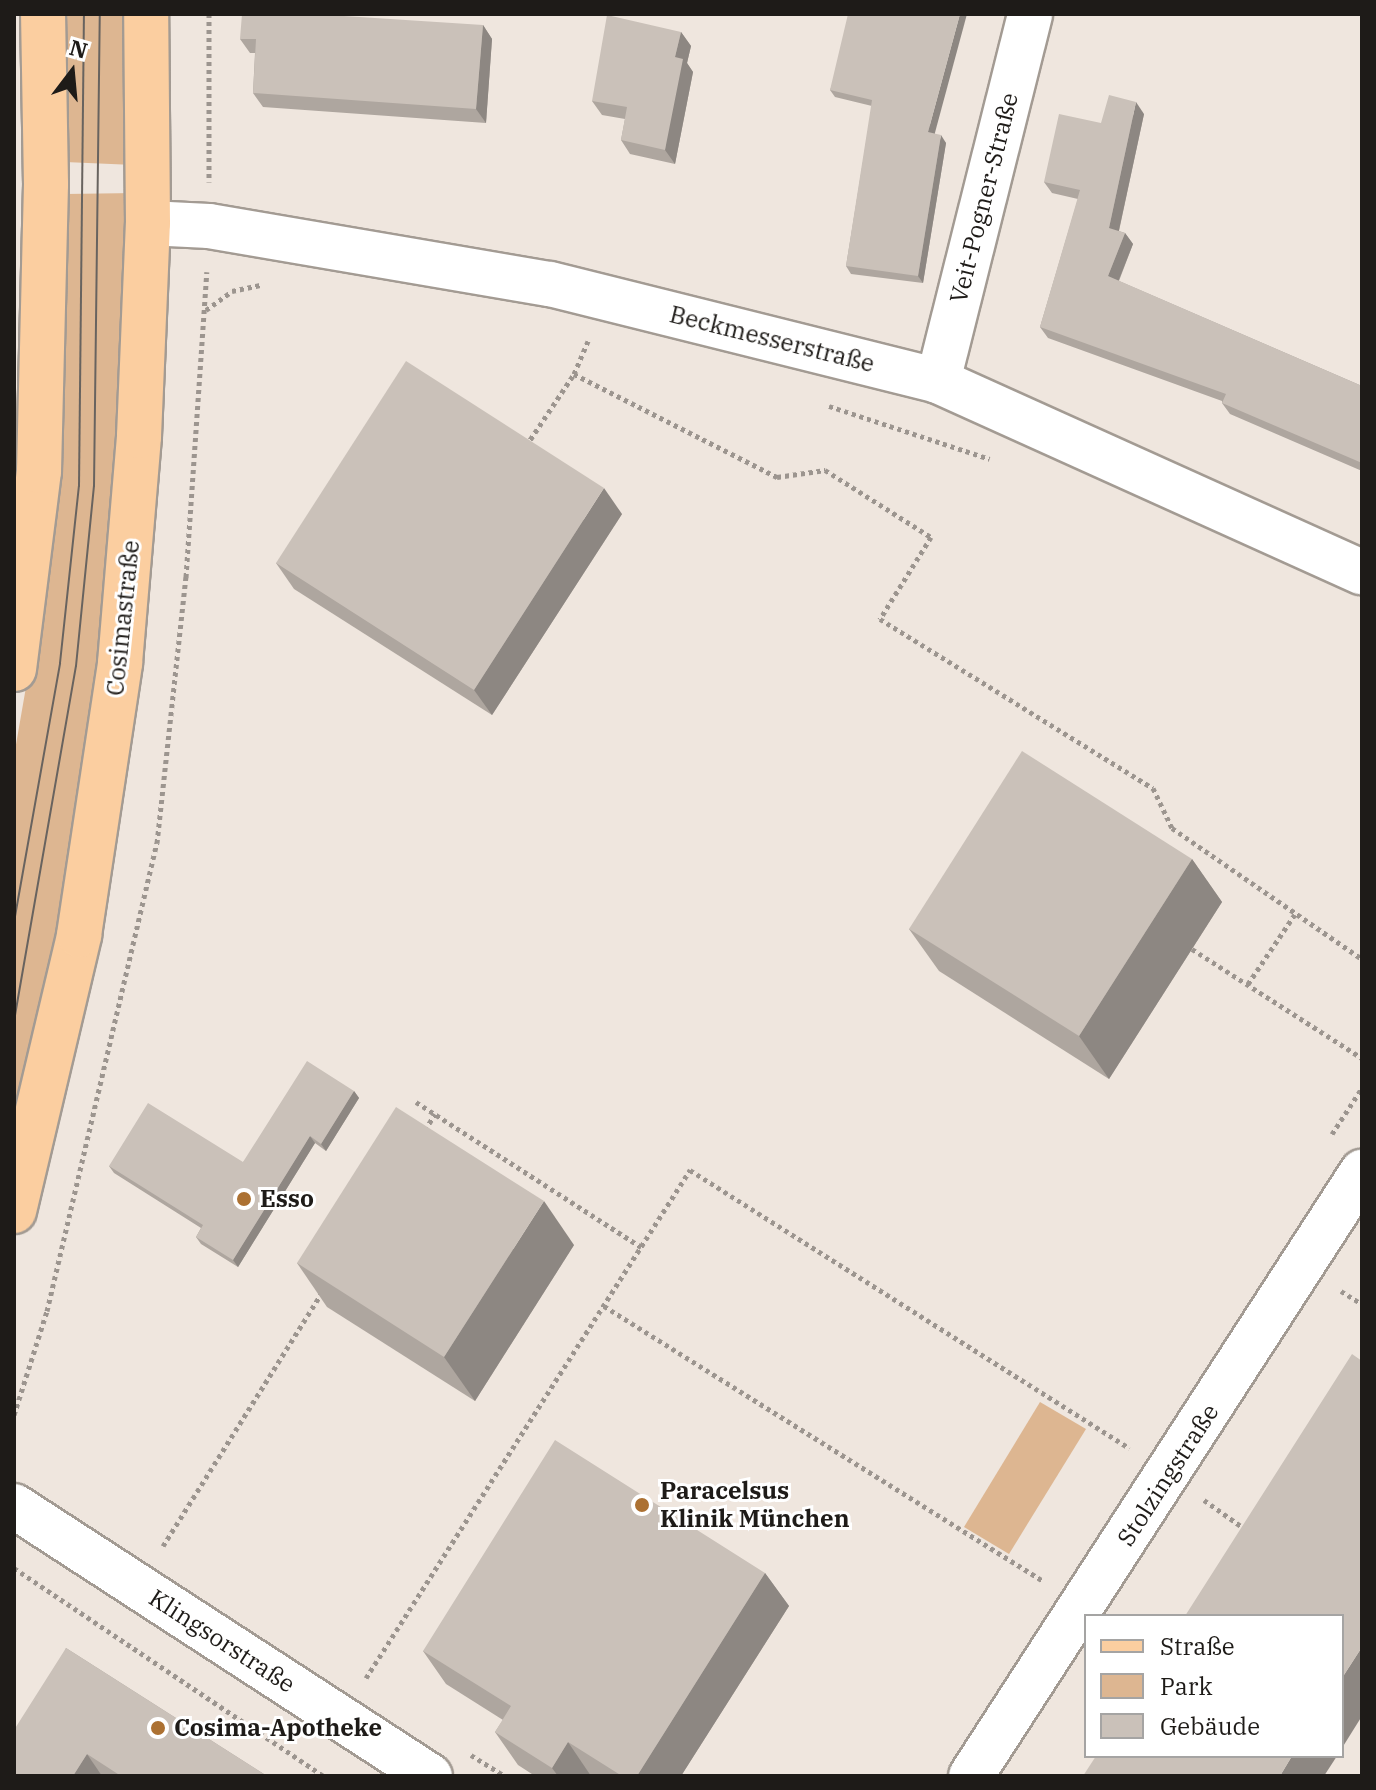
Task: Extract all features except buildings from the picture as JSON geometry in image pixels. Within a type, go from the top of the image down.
[{"type":"main road","points":[[14,669],[39,471],[46,184],[43,14]]},
{"type":"main road","name":"Cosimastraße","points":[[14,1211],[79,935],[120,663],[139,450],[148,223],[146,14]]},
{"type":"street","name":"Veit-Pogner-Straße","points":[[938,381],[1030,14]]},
{"type":"street","name":"Beckmesserstraße","points":[[148,223],[209,226],[550,284],[938,381],[1362,572]]},
{"type":"street","name":"Stolzingstraße","points":[[971,1776],[1362,1172]]},
{"type":"street","name":"Klingsorstraße","points":[[14,1506],[430,1776]]},
{"type":"path","points":[[206,311],[232,291],[274,282]]},
{"type":"path","points":[[572,339],[603,346]]},
{"type":"path","points":[[523,450],[574,374],[777,477],[825,470],[931,537],[880,619],[1153,788],[1172,828],[1362,959]]},
{"type":"path","points":[[823,404],[995,461]]},
{"type":"path","points":[[1248,984],[1295,914]]},
{"type":"path","points":[[1192,949],[1362,1058]]},
{"type":"path","points":[[416,1102],[641,1247]]},
{"type":"path","points":[[418,1140],[435,1114]]},
{"type":"path","points":[[361,1686],[690,1170],[1129,1448]]},
{"type":"path","points":[[159,1552],[326,1286]]},
{"type":"path","points":[[604,1306],[1044,1581]]},
{"type":"path","points":[[1203,1499],[1261,1540]]},
{"type":"path","points":[[14,1568],[324,1776]]},
{"type":"green space","points":[[63,14],[135,14],[134,165],[65,162]]},
{"type":"green space","points":[[136,193],[123,523],[67,901],[14,1148],[14,756],[42,595],[63,393],[65,194]]},
{"type":"green space","points":[[1040,1402],[1086,1429],[1009,1554],[964,1527]]},
{"type":"tram line","points":[[14,922],[60,663],[79,486],[84,14]]},
{"type":"tram line","points":[[14,1021],[76,666],[94,486],[100,14]]},
{"type":"place","name":"Esso","points":[[244,1199]]},
{"type":"place","name":"Paracelsus Klinik München","points":[[642,1505]]},
{"type":"place","name":"Cosima-Apotheke","points":[[158,1728]]}]
